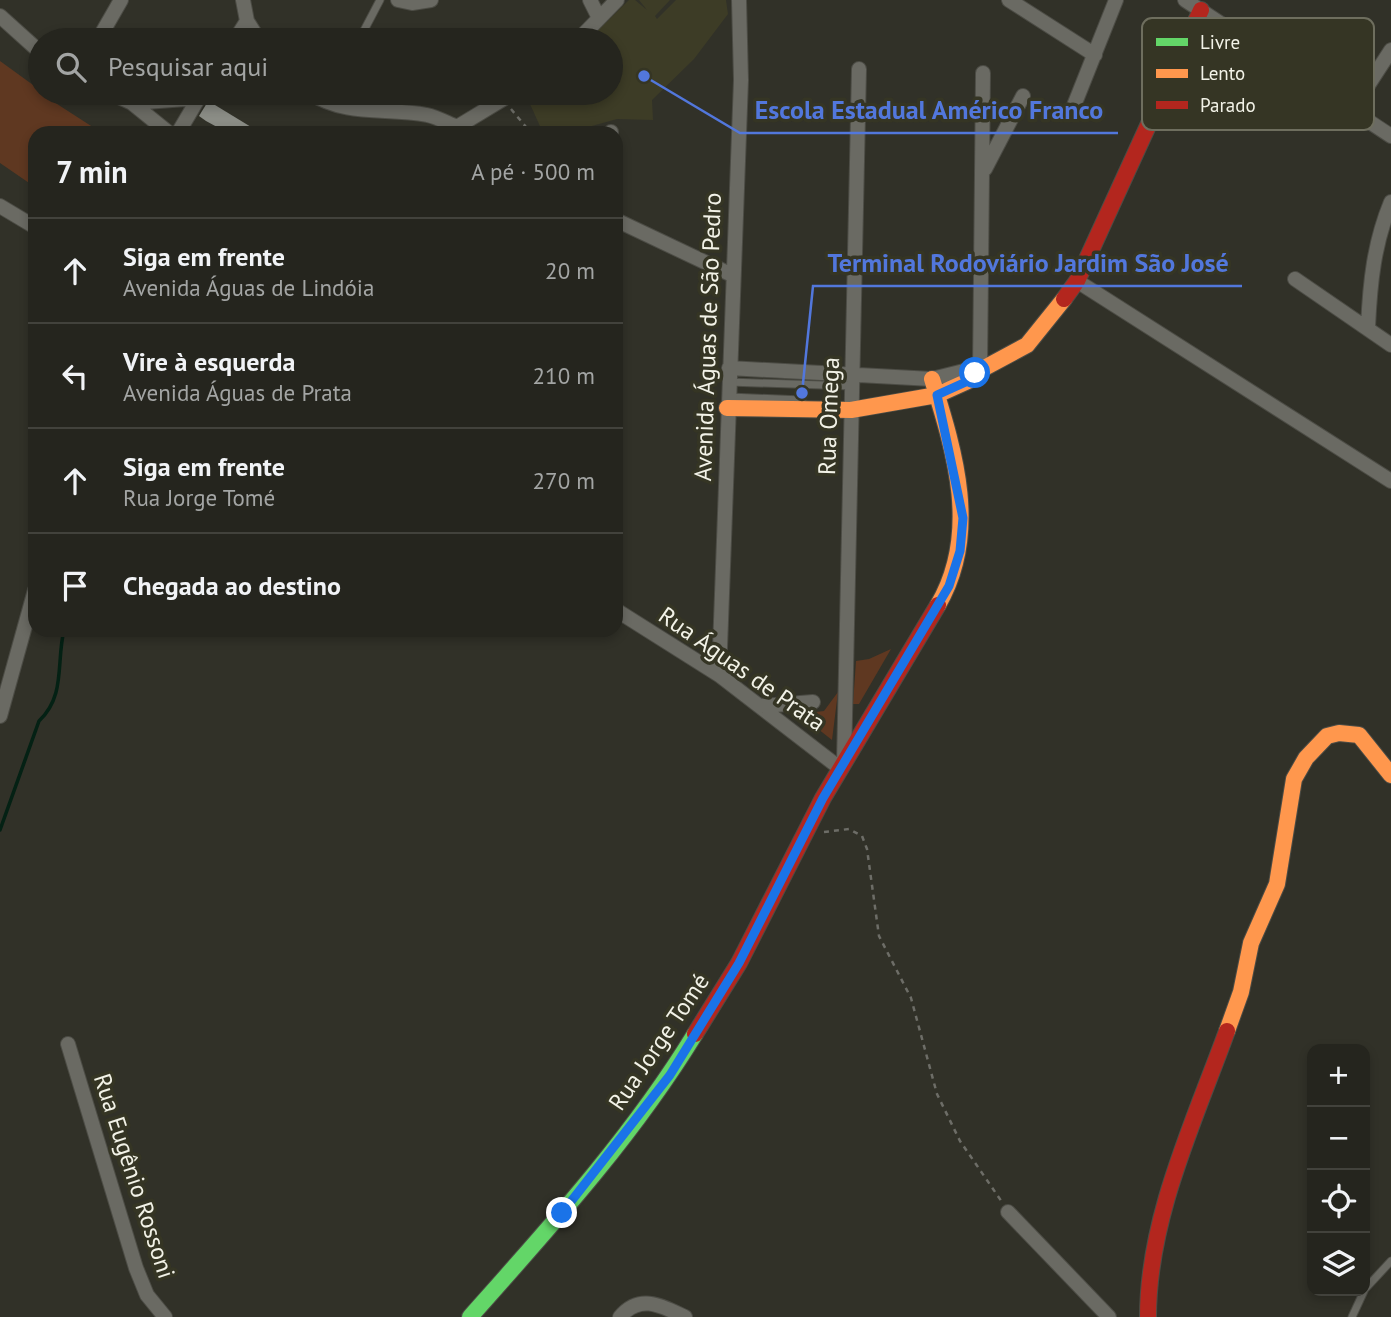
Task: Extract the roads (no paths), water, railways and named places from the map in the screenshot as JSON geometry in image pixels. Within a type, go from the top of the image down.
[{"type":"street","points":[[105,28],[121,0]]},
{"type":"street","points":[[243,0],[247,22],[251,28]]},
{"type":"street","points":[[398,0],[412,3],[430,0]]},
{"type":"street","points":[[590,0],[599,18]]},
{"type":"street","points":[[589,28],[617,0]]},
{"type":"street","name":"Avenida Águas de São Pedro","points":[[719,675],[741,80],[739,0]]},
{"type":"street","points":[[1009,0],[1095,55]]},
{"type":"street","points":[[1073,108],[1116,0]]},
{"type":"street","points":[[1185,0],[1212,18]]},
{"type":"street","points":[[1196,18],[1200,10]]},
{"type":"street","points":[[0,16],[28,41]]},
{"type":"street","points":[[243,28],[247,22]]},
{"type":"street","points":[[1374,76],[1391,50]]},
{"type":"street","name":"Rua Omega","points":[[842,767],[859,69]]},
{"type":"street","points":[[977,372],[983,73]]},
{"type":"street","points":[[982,174],[1023,96]]},
{"type":"street","points":[[134,105],[160,126]]},
{"type":"street","points":[[182,126],[194,105]]},
{"type":"street","points":[[341,105],[350,110],[428,115],[446,126]]},
{"type":"street","points":[[459,126],[493,105]]},
{"type":"street","points":[[1374,125],[1391,136]]},
{"type":"street","points":[[728,389],[851,406],[968,381],[977,372],[1027,345],[1047,323],[1077,281],[1146,130]]},
{"type":"street","points":[[1368,327],[1372,267],[1381,226],[1391,202]]},
{"type":"street","points":[[0,206],[28,222]]},
{"type":"street","points":[[623,223],[732,275]]},
{"type":"street","points":[[1295,279],[1391,345]]},
{"type":"street","points":[[1077,281],[1391,481]]},
{"type":"street","points":[[728,389],[853,380],[934,387]]},
{"type":"street","name":"Rua Jorge Tomé","points":[[470,1317],[581,1191],[670,1075],[739,963],[842,767],[949,586],[960,551],[961,497],[934,387]]},
{"type":"street","name":"Rua Águas de Prata","points":[[623,614],[719,675],[842,767]]},
{"type":"street","points":[[0,716],[28,615]]},
{"type":"street","points":[[761,706],[813,702]]},
{"type":"street","points":[[1148,1317],[1148,1284],[1169,1189],[1241,992],[1251,943],[1277,884],[1294,779],[1306,758],[1327,736],[1339,733],[1359,735],[1391,775]]},
{"type":"street","name":"Rua Eugênio Rossoni","points":[[68,1045],[136,1268],[147,1296],[165,1317]]},
{"type":"street","points":[[1009,1212],[1109,1317]]},
{"type":"street","points":[[620,1317],[634,1305],[644,1302],[656,1303],[685,1317]]},
{"type":"lane","points":[[365,28],[380,0]]},
{"type":"lane","points":[[1370,1284],[1391,1261]]},
{"type":"lane","points":[[1352,1317],[1361,1296]]},
{"type":"waterway","points":[[0,830],[39,721],[57,690],[63,637]]},
{"type":"place","name":"Escola Estadual Américo Franco","points":[[644,76]]},
{"type":"place","name":"Terminal Rodoviário Jardim São José","points":[[802,393]]}]
